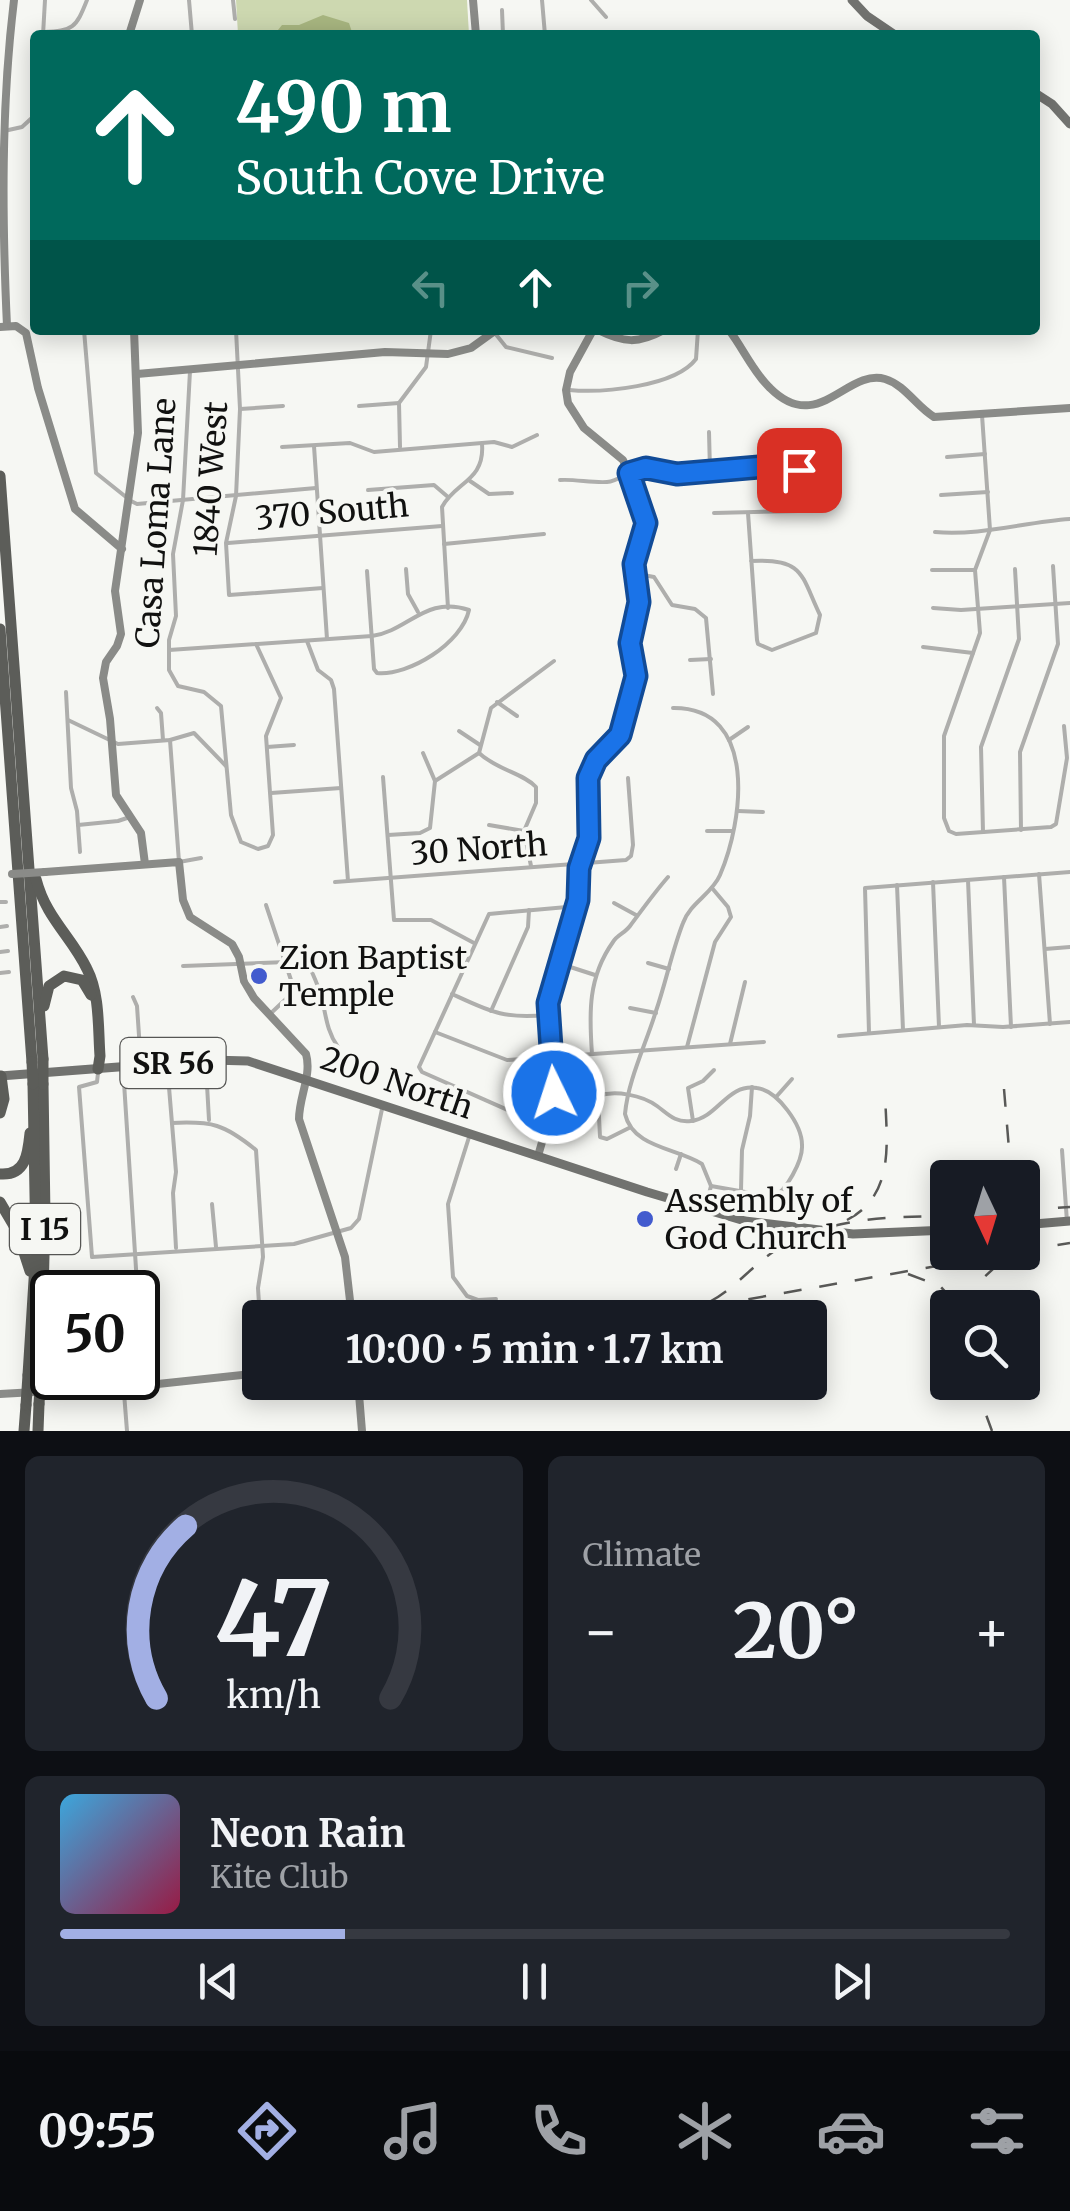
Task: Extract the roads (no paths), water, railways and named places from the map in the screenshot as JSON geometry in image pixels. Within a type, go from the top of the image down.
[{"type":"highway","name":"I 15","points":[[0,476],[28,840],[39,1057],[34,1270]]},
{"type":"highway","name":"I 15","points":[[0,629],[39,1057]]},
{"type":"highway","points":[[28,840],[45,906],[92,979],[98,1068]]},
{"type":"highway","points":[[39,1057],[47,990],[58,978],[75,976],[90,991],[98,1068]]},
{"type":"highway","points":[[0,1075],[4,1098],[0,1113]]},
{"type":"highway","name":"I 15","points":[[37,1087],[45,1216],[41,1270]]},
{"type":"highway","points":[[0,1174],[14,1173],[26,1160],[37,1087]]},
{"type":"highway","points":[[0,1202],[18,1231],[30,1280]]},
{"type":"highway","name":"I 15","points":[[24,1431],[32,1400]]},
{"type":"highway","name":"I 15","points":[[32,1405],[38,1431]]},
{"type":"main road","points":[[852,0],[888,30]]},
{"type":"main road","points":[[1040,97],[1070,124]]},
{"type":"main road","name":"200 North","points":[[0,1075],[237,1060],[306,1078],[745,1221],[810,1230],[930,1231]]},
{"type":"main road","points":[[1040,1224],[1068,1222]]},
{"type":"street","points":[[14,0],[4,131],[2,326],[16,326],[26,334],[38,388],[77,514],[122,549]]},
{"type":"street","points":[[43,30],[46,0]]},
{"type":"street","points":[[67,30],[78,24],[86,0]]},
{"type":"street","points":[[131,30],[140,0]]},
{"type":"street","points":[[190,0],[192,30]]},
{"type":"street","points":[[233,0],[235,19]]},
{"type":"street","points":[[473,0],[476,30]]},
{"type":"street","points":[[542,0],[545,30]]},
{"type":"street","points":[[591,0],[606,17]]},
{"type":"street","points":[[502,10],[503,30]]},
{"type":"street","points":[[4,131],[22,128],[30,120]]},
{"type":"street","points":[[84,335],[96,473],[131,501],[137,504],[316,488]]},
{"type":"street","points":[[134,335],[138,433],[115,591],[120,640],[106,662],[103,678],[116,796],[143,839],[145,864]]},
{"type":"street","name":"1840 West","points":[[236,335],[240,409],[236,496],[226,544],[229,595],[323,588]]},
{"type":"street","points":[[400,448],[399,403],[426,367],[431,335]]},
{"type":"street","points":[[137,374],[385,352],[448,354],[471,348],[489,335]]},
{"type":"street","points":[[498,335],[506,348],[552,358]]},
{"type":"street","points":[[538,1156],[553,1104],[548,1015],[551,990],[576,910],[580,864],[589,838],[588,790],[596,760],[620,735],[634,684],[630,636],[639,602],[635,556],[646,523],[623,460],[577,420],[568,403],[570,372],[592,335]]},
{"type":"street","points":[[610,335],[631,342],[654,335]]},
{"type":"street","points":[[566,390],[587,392],[640,385],[681,374],[696,360],[698,335]]},
{"type":"street","points":[[732,335],[768,386],[792,402],[824,403],[856,383],[882,378],[898,385],[934,416],[1070,408]]},
{"type":"street","name":"Casa Loma Lane","points":[[190,371],[184,500],[173,554],[176,608],[168,650],[169,670],[178,686],[211,696],[221,706],[228,767]]},
{"type":"street","points":[[359,406],[399,403]]},
{"type":"street","points":[[240,409],[283,406]]},
{"type":"street","points":[[982,415],[990,530],[976,570],[980,633],[944,736],[944,818],[949,832],[1021,830],[1056,824],[1068,744],[1064,726]]},
{"type":"street","points":[[708,432],[710,471]]},
{"type":"street","points":[[282,448],[350,443],[374,452],[482,443],[517,447],[537,435]]},
{"type":"street","points":[[448,608],[442,507],[448,496],[470,481],[481,462],[482,443]]},
{"type":"street","points":[[314,446],[327,639]]},
{"type":"street","points":[[812,478],[840,454]]},
{"type":"street","points":[[947,457],[985,454]]},
{"type":"street","points":[[560,480],[613,482],[646,468],[677,474],[759,467],[799,470],[812,478],[816,494],[808,508],[714,512]]},
{"type":"street","points":[[470,481],[489,494],[512,493]]},
{"type":"street","points":[[368,490],[434,485],[448,496]]},
{"type":"street","points":[[941,495],[988,492]]},
{"type":"street","points":[[748,513],[758,644],[772,650],[812,636],[820,620],[807,579],[791,566],[768,560],[752,561]]},
{"type":"street","points":[[935,532],[990,530],[1022,522],[1070,518]]},
{"type":"street","name":"370 South","points":[[226,544],[442,526]]},
{"type":"street","points":[[444,544],[544,534]]},
{"type":"street","points":[[1021,830],[1020,752],[1058,644],[1053,566]]},
{"type":"street","points":[[406,568],[408,594],[418,612]]},
{"type":"street","points":[[932,570],[976,570]]},
{"type":"street","points":[[983,832],[981,747],[1019,639],[1014,570]]},
{"type":"street","points":[[168,650],[372,636],[392,631],[418,612],[448,608],[468,610],[468,617],[449,641],[398,673],[377,674],[372,636],[367,571]]},
{"type":"street","points":[[635,574],[652,575],[672,605],[703,614],[708,625],[713,694]]},
{"type":"street","points":[[933,608],[1070,603]]},
{"type":"street","points":[[307,640],[318,670],[333,683],[348,881]]},
{"type":"street","points":[[68,720],[118,744],[167,740],[194,733],[228,767],[232,824],[246,846],[268,846],[273,828],[267,730],[281,698],[256,644]]},
{"type":"street","points":[[923,647],[973,653]]},
{"type":"street","points":[[690,660],[711,658]]},
{"type":"street","points":[[435,780],[479,754],[487,714],[497,702],[554,661]]},
{"type":"street","points":[[66,692],[70,788],[80,852]]},
{"type":"street","points":[[497,702],[517,716]]},
{"type":"street","points":[[158,708],[167,740],[182,900],[190,917],[232,944],[248,990],[306,1054],[309,1064],[299,1119],[345,1257],[350,1300]]},
{"type":"street","points":[[673,708],[699,711],[721,726],[730,740],[739,776],[736,810],[721,872],[685,918],[625,1114],[629,1128],[644,1140],[702,1164],[711,1186],[704,1210]]},
{"type":"street","points":[[730,740],[748,728]]},
{"type":"street","points":[[459,731],[481,746]]},
{"type":"street","points":[[267,747],[294,745]]},
{"type":"street","points":[[388,835],[430,828],[435,780],[422,754]]},
{"type":"street","points":[[479,754],[536,788],[536,803],[524,831],[531,868]]},
{"type":"street","points":[[383,777],[394,920],[431,920],[474,943]]},
{"type":"street","name":"30 North","points":[[335,882],[626,860],[633,845],[628,778]]},
{"type":"street","points":[[270,794],[341,788]]},
{"type":"street","points":[[736,810],[763,812]]},
{"type":"street","points":[[78,824],[118,822],[129,816]]},
{"type":"street","points":[[489,825],[524,831]]},
{"type":"street","points":[[707,832],[733,832]]},
{"type":"street","points":[[0,875],[201,858]]},
{"type":"street","points":[[869,1033],[864,889],[1070,872]]},
{"type":"street","points":[[1039,874],[1050,1024]]},
{"type":"street","points":[[592,1054],[589,1010],[595,975],[612,943],[627,930],[668,877]]},
{"type":"street","points":[[1004,877],[1011,1027]]},
{"type":"street","points":[[968,880],[974,1025]]},
{"type":"street","points":[[933,882],[939,1027]]},
{"type":"street","points":[[897,884],[904,1030]]},
{"type":"street","points":[[688,1047],[715,942],[731,917],[712,888]]},
{"type":"street","points":[[614,903],[636,915]]},
{"type":"street","points":[[266,905],[292,976],[290,992],[269,1015]]},
{"type":"street","points":[[547,1128],[420,1070],[489,914],[567,907],[576,910]]},
{"type":"street","points":[[490,1011],[528,927],[529,910]]},
{"type":"street","points":[[0,927],[8,926]]},
{"type":"street","points":[[1044,949],[1070,947]]},
{"type":"street","points":[[0,952],[8,952]]},
{"type":"street","points":[[306,958],[338,1047]]},
{"type":"street","points":[[183,966],[287,962]]},
{"type":"street","points":[[559,963],[595,975]]},
{"type":"street","points":[[648,963],[669,969]]},
{"type":"street","points":[[0,973],[10,972]]},
{"type":"street","points":[[730,1044],[745,982]]},
{"type":"street","points":[[452,994],[518,1018],[548,1015]]},
{"type":"street","points":[[133,997],[141,1066]]},
{"type":"street","points":[[630,1008],[656,1012]]},
{"type":"street","points":[[839,1036],[1070,1022]]},
{"type":"street","points":[[435,1032],[507,1063],[764,1042]]},
{"type":"street","points":[[167,1064],[176,1172],[172,1194],[176,1250]]},
{"type":"street","points":[[123,1067],[136,1270]]},
{"type":"street","points":[[98,1068],[97,1082],[79,1087],[92,1257],[298,1243],[356,1225],[379,1136],[383,1104]]},
{"type":"street","points":[[693,1121],[688,1088],[714,1070]]},
{"type":"street","points":[[776,1097],[792,1080]]},
{"type":"street","points":[[207,1085],[210,1121]]},
{"type":"street","points":[[629,1128],[608,1139],[600,1137],[596,1100],[602,1094],[629,1096],[653,1104],[676,1120],[693,1121],[735,1091],[752,1087],[776,1097],[802,1142],[800,1157],[778,1196],[711,1186]]},
{"type":"street","points":[[741,1190],[742,1150],[752,1087]]},
{"type":"street","points":[[172,1123],[210,1121],[256,1150],[264,1260],[259,1300]]},
{"type":"street","points":[[470,1134],[448,1204],[453,1277],[466,1296],[496,1299]]},
{"type":"street","points":[[1062,1150],[1068,1222]]},
{"type":"street","points":[[676,1170],[682,1154]]},
{"type":"street","points":[[212,1204],[216,1247]]},
{"type":"street","points":[[160,1381],[242,1374]]},
{"type":"street","points":[[0,1394],[30,1392]]},
{"type":"street","points":[[124,1400],[127,1431]]},
{"type":"street","points":[[359,1400],[362,1431]]},
{"type":"railway","points":[[1004,1089],[1007,1160]]},
{"type":"railway","points":[[847,1220],[863,1209],[881,1180],[887,1146],[885,1091]]},
{"type":"railway","points":[[1040,1209],[1070,1207]]},
{"type":"railway","points":[[713,1300],[793,1240],[857,1221],[930,1217]]},
{"type":"railway","points":[[1040,1248],[1070,1243]]},
{"type":"railway","points":[[744,1300],[930,1267]]},
{"type":"railway","points":[[977,1290],[992,1270]]},
{"type":"railway","points":[[908,1274],[944,1290]]},
{"type":"railway","points":[[981,1400],[992,1431]]},
{"type":"place","name":"Zion Baptist Temple","points":[[259,976]]},
{"type":"place","name":"Assembly of God Church","points":[[645,1219]]}]
